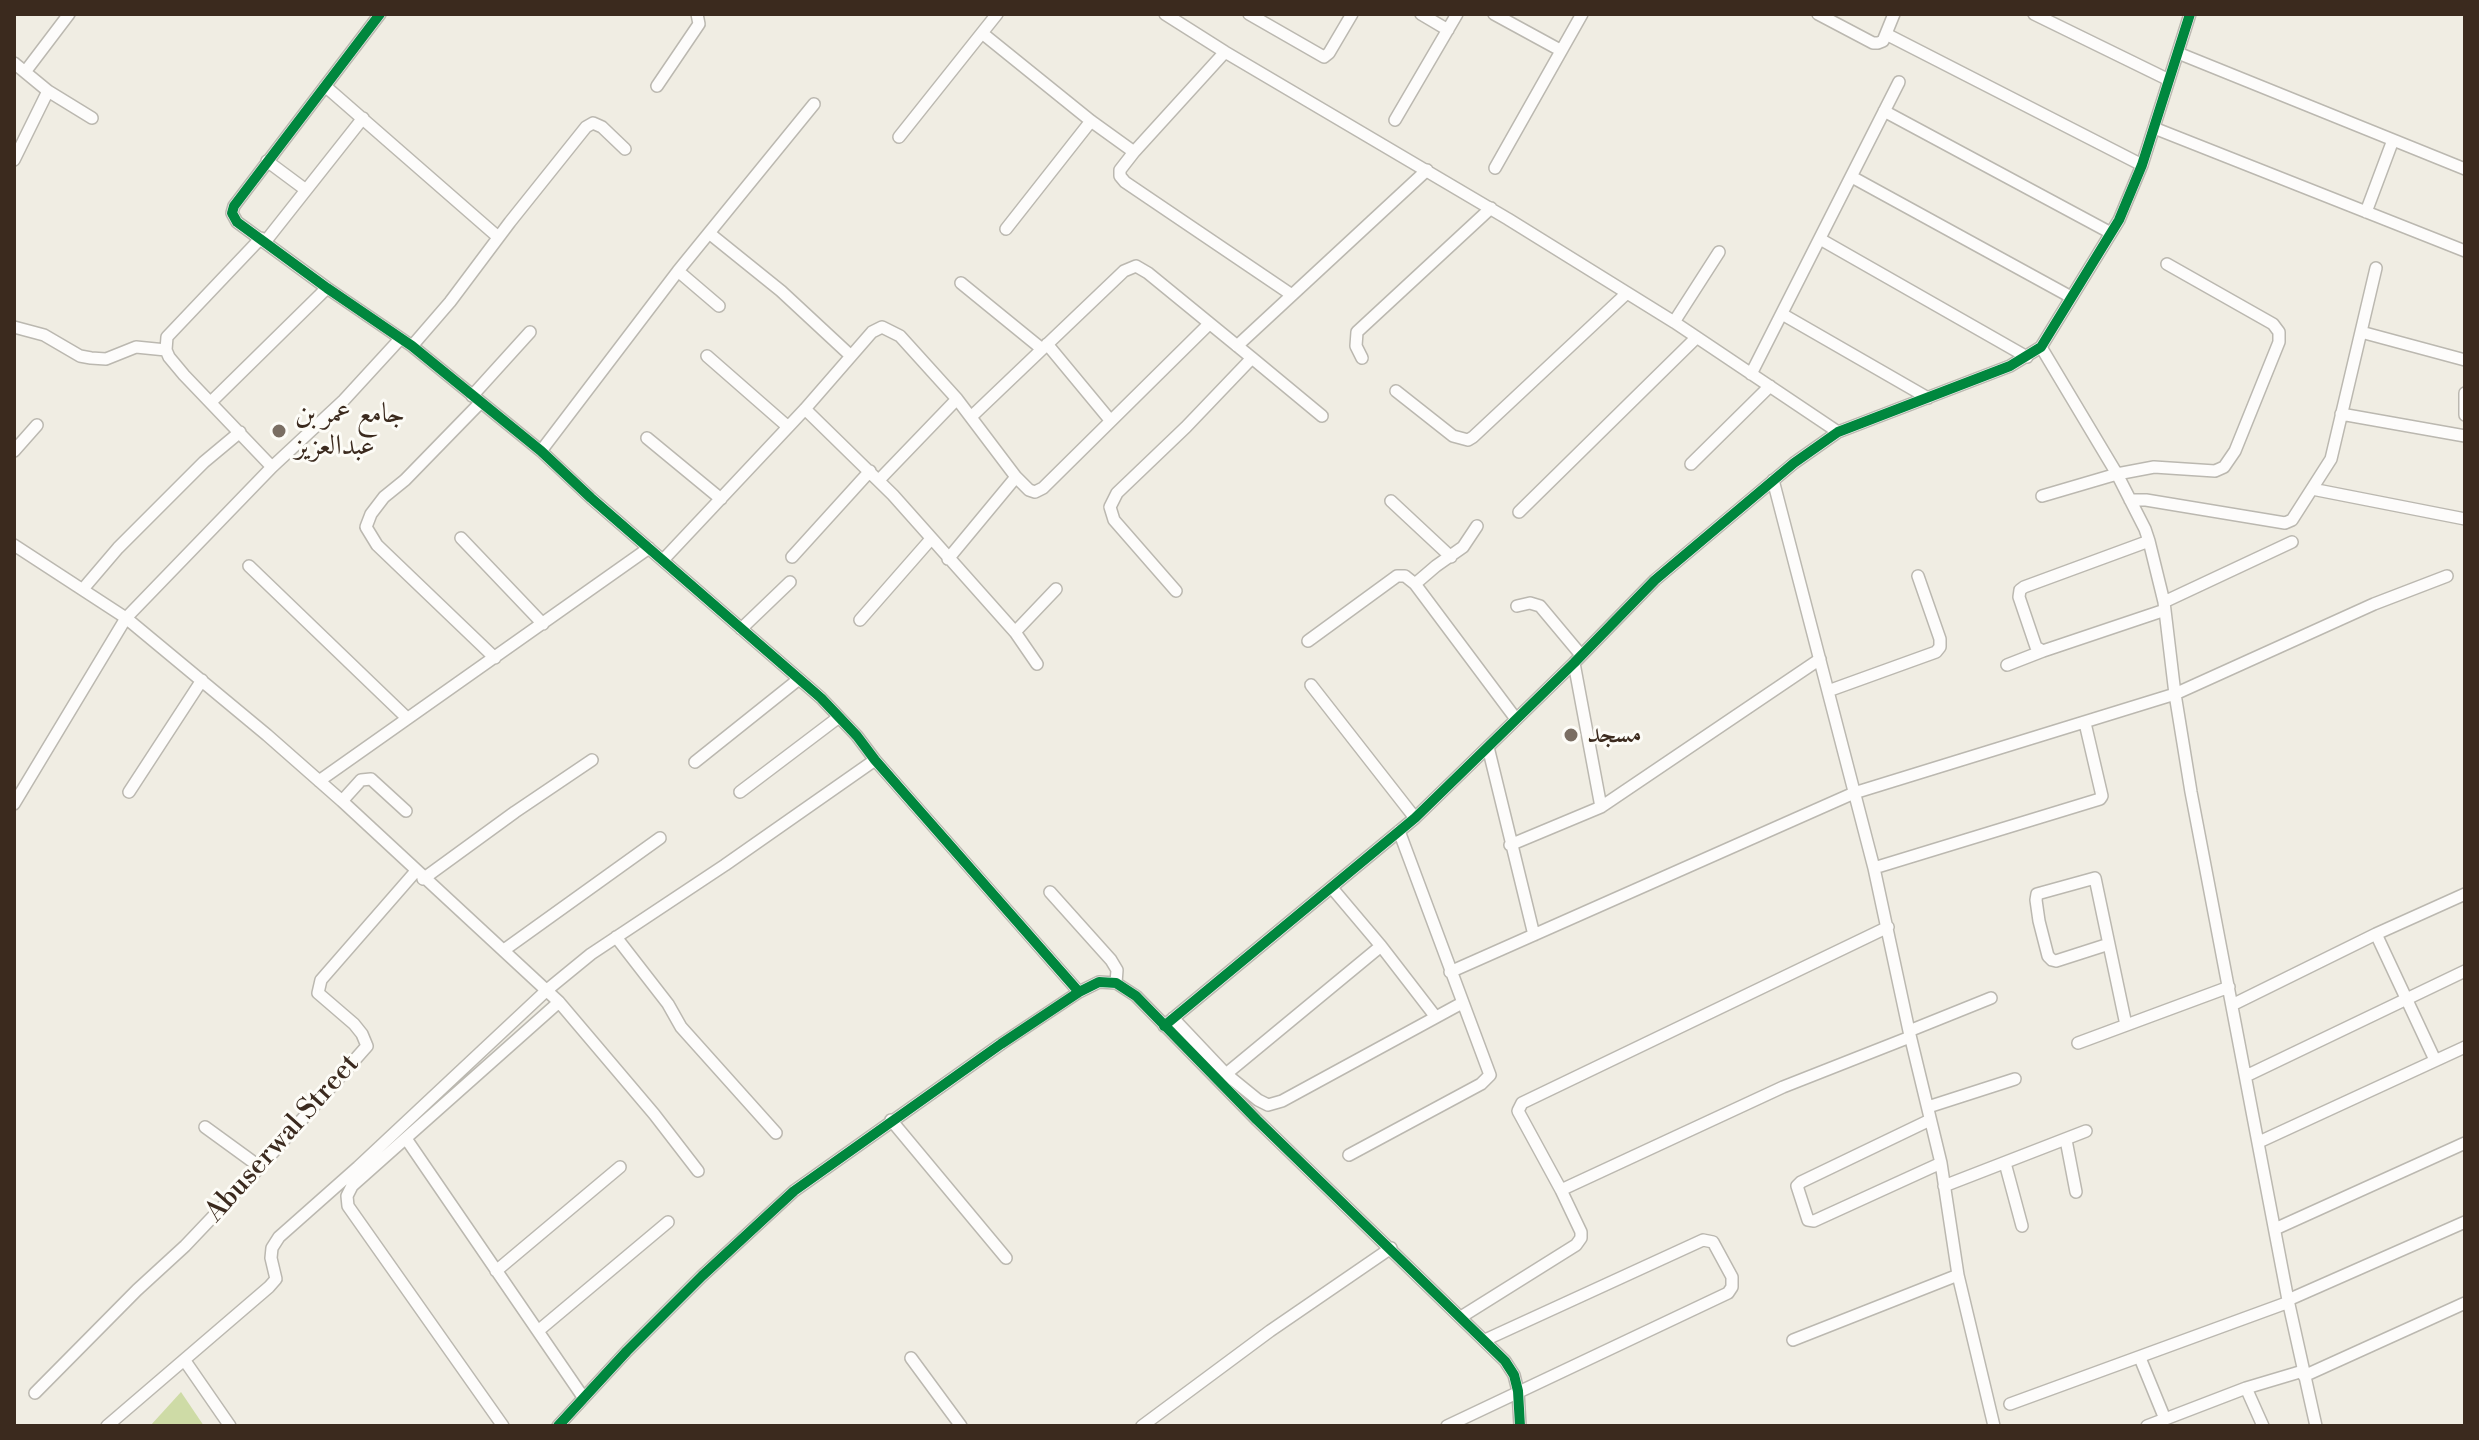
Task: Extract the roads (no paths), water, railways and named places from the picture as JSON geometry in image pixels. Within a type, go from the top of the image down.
[{"type":"street","points":[[25,72],[69,14]]},
{"type":"street","points":[[380,14],[234,206],[232,213],[237,222],[412,346],[541,451],[799,679],[857,736],[1079,992]]},
{"type":"street","points":[[657,86],[699,24],[697,14]]},
{"type":"street","points":[[899,137],[997,14]]},
{"type":"street","points":[[1165,14],[1491,208],[1674,322],[1838,432]]},
{"type":"street","points":[[1249,14],[1268,19],[1324,57],[1352,14]]},
{"type":"street","points":[[1421,14],[1448,30]]},
{"type":"street","points":[[1395,120],[1457,14]]},
{"type":"street","points":[[1494,14],[1560,50]]},
{"type":"street","points":[[1495,168],[1582,14]]},
{"type":"street","points":[[1818,14],[1873,43],[1883,41],[1894,14]]},
{"type":"street","points":[[2034,14],[2169,80]]},
{"type":"street","points":[[1169,1022],[1415,818],[1655,580],[1773,480],[1838,432],[2010,366],[2041,347],[2119,220],[2142,165],[2190,14]]},
{"type":"street","points":[[982,33],[1134,152]]},
{"type":"street","points":[[1886,34],[2142,165]]},
{"type":"street","points":[[1225,52],[1134,152],[1120,170],[1120,176],[1292,295]]},
{"type":"street","points":[[2178,53],[2465,169]]},
{"type":"street","points":[[14,63],[48,91],[92,118]]},
{"type":"street","points":[[1751,374],[1899,82]]},
{"type":"street","points":[[325,86],[498,237]]},
{"type":"street","points":[[14,160],[48,91]]},
{"type":"street","points":[[541,451],[678,271],[814,104]]},
{"type":"street","points":[[1884,111],[2111,233]]},
{"type":"street","points":[[272,467],[169,357],[167,337],[263,240],[363,118]]},
{"type":"street","points":[[1006,229],[1091,121]]},
{"type":"street","points":[[412,346],[586,127],[593,123],[602,127],[625,149]]},
{"type":"street","points":[[2154,128],[2465,251]]},
{"type":"street","points":[[2366,212],[2393,140]]},
{"type":"street","points":[[267,161],[306,190]]},
{"type":"street","points":[[1237,346],[1427,170]]},
{"type":"street","points":[[1852,177],[2071,297]]},
{"type":"street","points":[[1362,358],[1356,346],[1357,332],[1491,208]]},
{"type":"street","points":[[709,233],[781,291],[851,356]]},
{"type":"street","points":[[1820,239],[2027,357]]},
{"type":"street","points":[[1674,322],[1719,252]]},
{"type":"street","points":[[2042,496],[2117,474],[2154,467],[2215,471],[2224,467],[2235,451],[2279,342],[2279,332],[2273,324],[2167,264]]},
{"type":"street","points":[[971,417],[1124,271],[1136,266],[1322,416]]},
{"type":"street","points":[[2130,500],[2285,523],[2292,520],[2331,459],[2376,268]]},
{"type":"street","points":[[678,271],[719,306]]},
{"type":"street","points":[[961,283],[1045,347],[1110,420]]},
{"type":"street","points":[[211,402],[327,288]]},
{"type":"street","points":[[1396,391],[1453,436],[1468,440],[1627,293]]},
{"type":"street","points":[[1782,314],[1928,398]]},
{"type":"street","points":[[663,560],[805,409],[872,332],[882,327],[900,336],[957,399],[1016,477],[1035,492],[1043,488],[1209,324]]},
{"type":"street","points":[[14,327],[44,335],[80,356],[91,358],[106,359],[136,347],[166,350]]},
{"type":"street","points":[[495,658],[377,545],[366,527],[371,514],[384,497],[405,480],[476,400],[530,332]]},
{"type":"street","points":[[2361,332],[2465,360]]},
{"type":"street","points":[[1519,512],[1696,338]]},
{"type":"street","points":[[14,804],[126,618],[272,467],[344,400],[400,339]]},
{"type":"street","points":[[2041,347],[2117,474],[2149,541],[2164,606],[2191,792],[2288,1301],[2316,1426]]},
{"type":"street","points":[[707,356],[787,426]]},
{"type":"street","points":[[1176,591],[1114,520],[1110,507],[1117,493],[1252,358]]},
{"type":"street","points":[[1691,464],[1770,386]]},
{"type":"street","points":[[2465,393],[2465,415]]},
{"type":"street","points":[[879,480],[957,399]]},
{"type":"street","points":[[805,409],[879,480],[1015,632],[1037,664]]},
{"type":"street","points":[[2341,414],[2465,436]]},
{"type":"street","points":[[14,451],[37,425]]},
{"type":"street","points":[[83,589],[118,548],[204,462],[240,432]]},
{"type":"street","points":[[647,438],[721,499]]},
{"type":"street","points":[[792,557],[870,471]]},
{"type":"street","points":[[948,559],[1016,477]]},
{"type":"street","points":[[1773,480],[1888,927],[1941,1163],[1958,1275],[1994,1426]]},
{"type":"street","points":[[2312,489],[2465,519]]},
{"type":"street","points":[[1391,501],[1451,557]]},
{"type":"street","points":[[1415,584],[1463,547],[1477,526]]},
{"type":"street","points":[[461,538],[543,624]]},
{"type":"street","points":[[860,620],[931,539]]},
{"type":"street","points":[[2043,651],[2036,647],[2019,597],[2020,590],[2149,541]]},
{"type":"street","points":[[2007,665],[2164,606],[2292,542]]},
{"type":"street","points":[[14,545],[126,618],[342,801],[559,1002],[698,1171]]},
{"type":"street","points":[[319,781],[649,548]]},
{"type":"street","points":[[249,566],[407,718]]},
{"type":"street","points":[[1308,641],[1397,576],[1405,576],[1415,584],[1516,719]]},
{"type":"street","points":[[1828,691],[1936,652],[1940,647],[1918,576]]},
{"type":"street","points":[[1450,972],[1854,793],[2175,694],[2374,604],[2447,576]]},
{"type":"street","points":[[741,629],[790,582]]},
{"type":"street","points":[[1015,632],[1056,589]]},
{"type":"street","points":[[1517,606],[1530,603],[1540,606],[1577,659],[1601,807]]},
{"type":"street","points":[[1510,845],[1601,807],[1820,659]]},
{"type":"street","points":[[695,762],[799,679]]},
{"type":"street","points":[[129,792],[202,680]]},
{"type":"street","points":[[1311,685],[1415,818]]},
{"type":"street","points":[[740,792],[839,717]]},
{"type":"street","points":[[1874,868],[2100,799],[2102,796],[2085,723]]},
{"type":"street","points":[[1488,747],[1534,935]]},
{"type":"street","points":[[420,875],[592,760]]},
{"type":"street","points":[[107,1426],[269,1287],[276,1279],[271,1258],[272,1248],[279,1237],[547,990],[591,954],[875,760]]},
{"type":"street","points":[[342,801],[361,780],[371,779],[406,811]]},
{"type":"street","points":[[1349,1155],[1481,1084],[1490,1071],[1399,831]]},
{"type":"street","points":[[504,950],[660,838]]},
{"type":"street","name":"Abuserwal Street","points":[[35,1393],[185,1246],[367,1046],[354,1024],[318,993],[321,980],[420,875]]},
{"type":"street","points":[[2109,944],[2052,960],[2048,956],[2039,921],[2037,894],[2095,878],[2109,944],[2126,1025]]},
{"type":"street","points":[[1332,888],[1435,1016]]},
{"type":"street","points":[[1050,892],[1111,960],[1117,970],[1116,983]]},
{"type":"street","points":[[2232,1005],[2465,894]]},
{"type":"street","points":[[1461,1317],[1576,1245],[1581,1238],[1561,1190],[1518,1111],[1522,1103],[1888,927]]},
{"type":"street","points":[[2376,934],[2435,1060]]},
{"type":"street","points":[[616,937],[668,1004],[681,1027],[776,1133]]},
{"type":"street","points":[[1226,1074],[1381,946]]},
{"type":"street","points":[[2246,1076],[2465,971]]},
{"type":"street","points":[[558,1426],[702,1276],[794,1191],[891,1120],[1079,992],[1099,982],[1116,983],[1136,996],[1226,1074],[1268,1105],[1282,1101],[1462,1003]]},
{"type":"street","points":[[2078,1043],[2229,987]]},
{"type":"street","points":[[1561,1190],[1783,1087],[1991,998]]},
{"type":"street","points":[[503,1426],[348,1206],[347,1196],[352,1186],[559,1002]]},
{"type":"street","points":[[1169,1022],[1257,1120],[1505,1361],[1514,1375],[1518,1391],[1520,1426]]},
{"type":"street","points":[[2259,1142],[2465,1047]]},
{"type":"street","points":[[1928,1107],[2015,1079]]},
{"type":"street","points":[[891,1120],[1006,1258]]},
{"type":"street","points":[[1930,1120],[1797,1186],[1808,1220],[1811,1221],[1941,1163]]},
{"type":"street","points":[[205,1127],[260,1167]]},
{"type":"street","points":[[1944,1186],[2086,1131]]},
{"type":"street","points":[[407,1140],[583,1397]]},
{"type":"street","points":[[2066,1140],[2076,1192]]},
{"type":"street","points":[[2275,1229],[2465,1143]]},
{"type":"street","points":[[2005,1163],[2022,1226]]},
{"type":"street","points":[[496,1271],[620,1167]]},
{"type":"street","points":[[538,1331],[668,1222]]},
{"type":"street","points":[[2010,1404],[2288,1301],[2465,1222]]},
{"type":"street","points":[[1447,1426],[1728,1293],[1732,1287],[1732,1277],[1713,1242],[1703,1240],[1485,1340]]},
{"type":"street","points":[[1142,1426],[1270,1331],[1391,1248]]},
{"type":"street","points":[[1793,1340],[1958,1275]]},
{"type":"street","points":[[2147,1426],[2246,1388],[2304,1374],[2465,1303]]},
{"type":"street","points":[[911,1358],[961,1426]]},
{"type":"street","points":[[2140,1358],[2165,1419]]},
{"type":"street","points":[[185,1361],[230,1426]]},
{"type":"street","points":[[2246,1388],[2263,1426]]},
{"type":"place","name":"جامع عمر بن عبدالعزيز","points":[[279,431]]},
{"type":"place","name":"مسجد","points":[[1571,735]]}]
